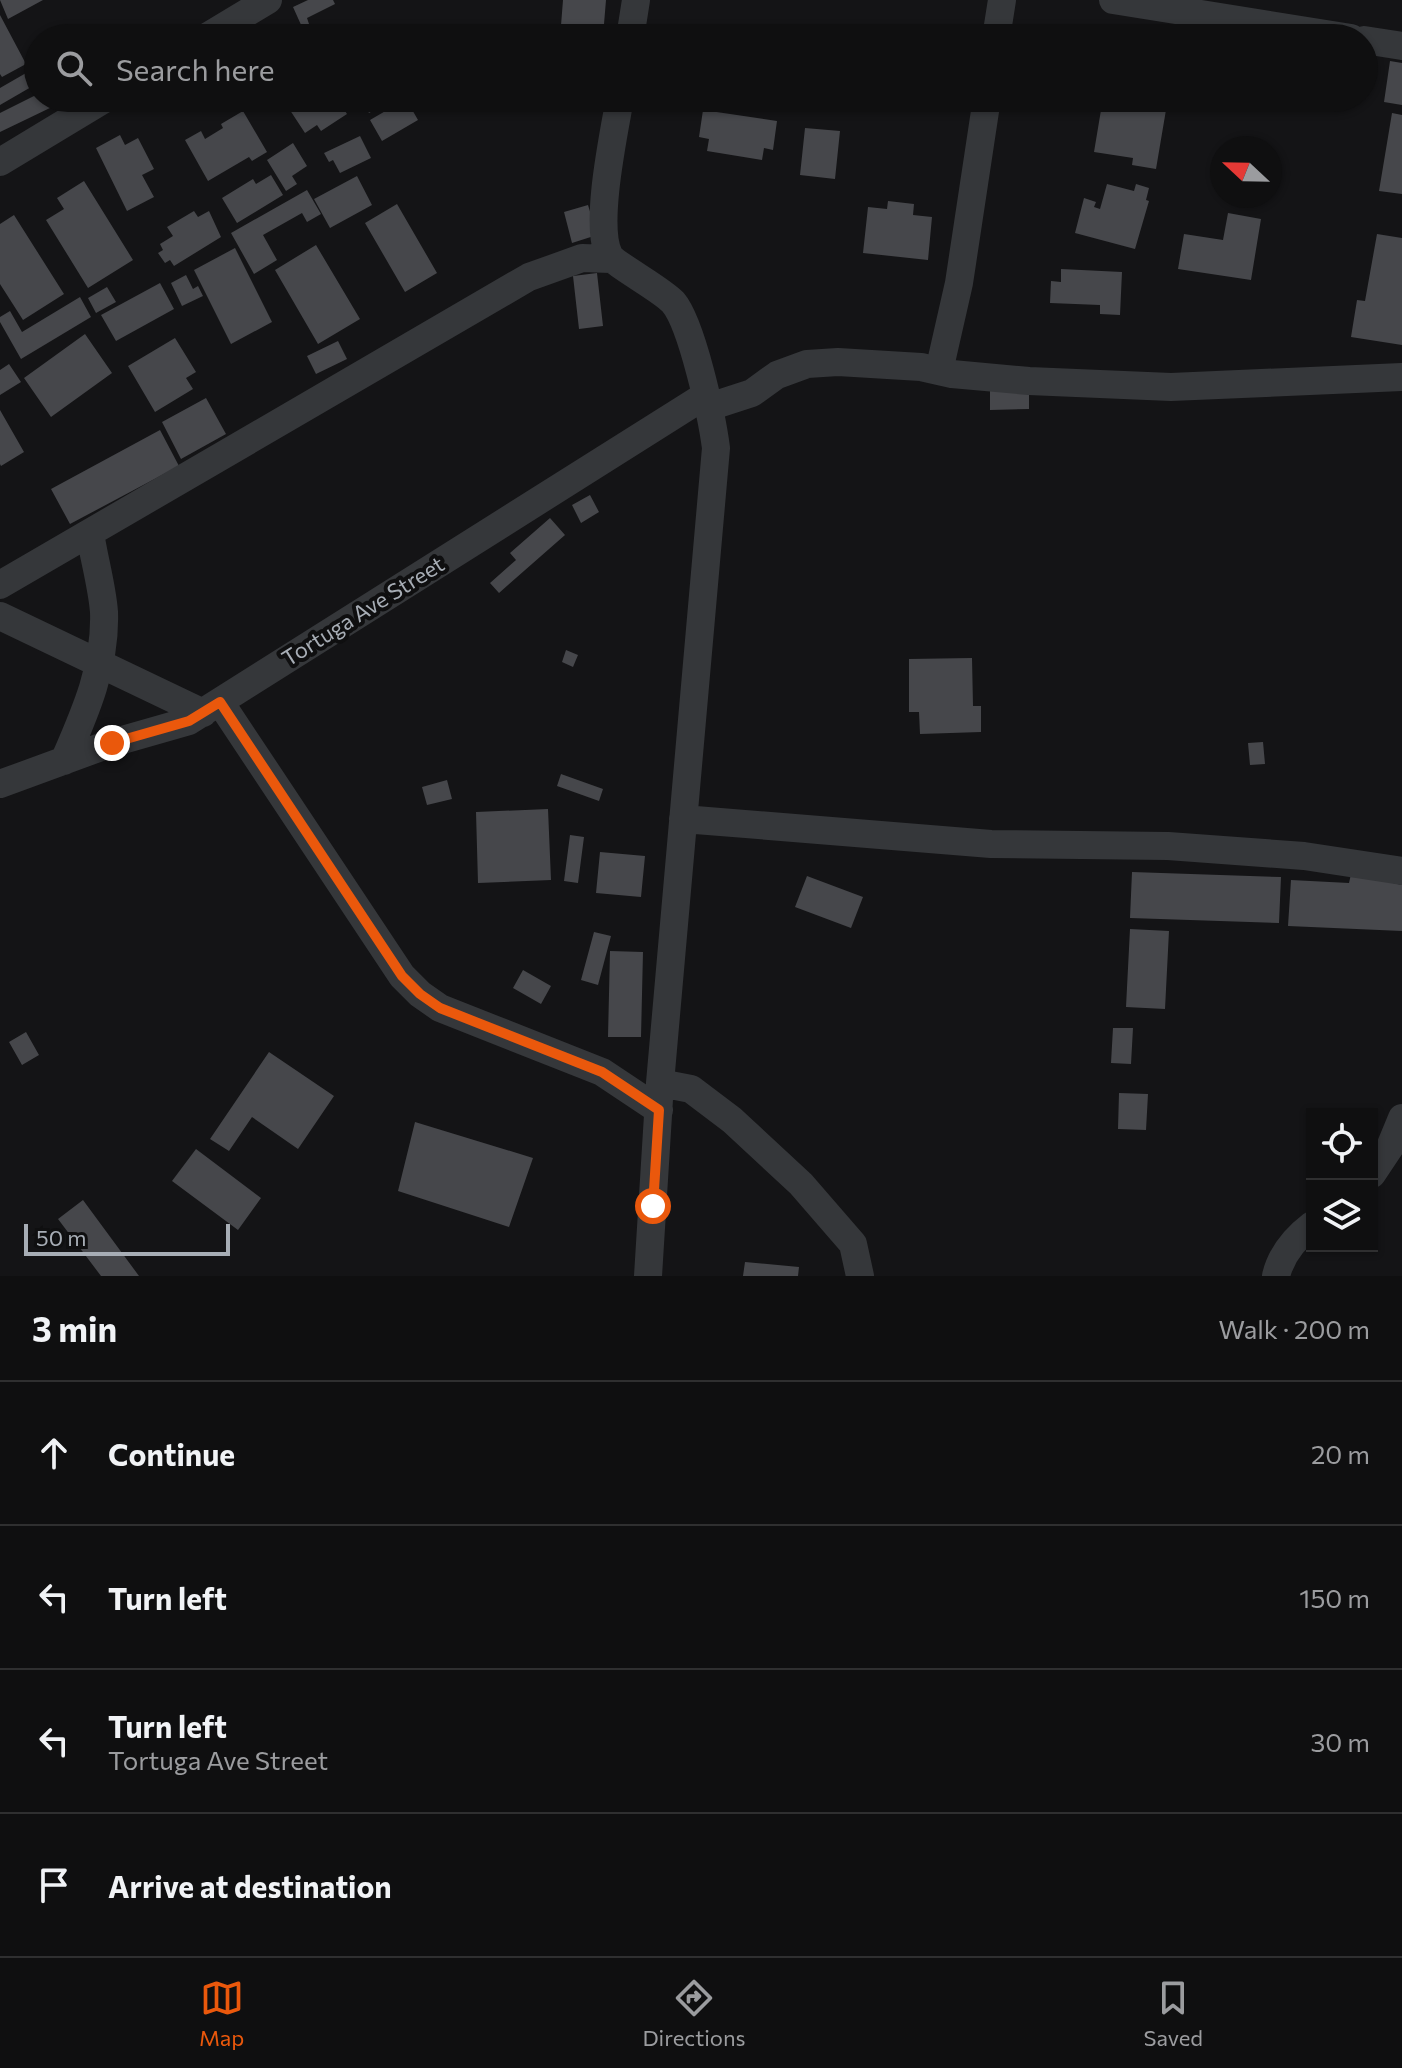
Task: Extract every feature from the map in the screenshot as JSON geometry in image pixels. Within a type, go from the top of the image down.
[{"type":"street","points":[[228,24],[268,0]]},
{"type":"street","points":[[632,24],[636,0]]},
{"type":"street","points":[[998,24],[1002,0]]},
{"type":"street","points":[[1113,0],[1263,24]]},
{"type":"street","points":[[1378,42],[1402,46]]},
{"type":"street","points":[[0,162],[83,112]]},
{"type":"street","points":[[611,259],[605,239],[606,184],[618,112]]},
{"type":"street","points":[[939,371],[959,283],[985,112]]},
{"type":"street","points":[[0,585],[529,277],[582,258],[611,259],[672,301],[681,314],[708,401],[716,448],[660,1097],[648,1276]]},
{"type":"street","name":"Tortuga Ave Street","points":[[0,784],[112,743],[189,721],[708,401],[752,393],[777,375],[807,364],[838,362],[921,367],[1029,381],[1171,387],[1402,377]]},
{"type":"street","points":[[64,761],[101,664],[104,612],[90,533]]},
{"type":"street","points":[[0,616],[101,664],[211,707],[402,976],[420,994],[440,1008],[660,1097],[691,1089],[732,1120],[801,1184],[853,1244],[860,1276]]},
{"type":"street","points":[[683,819],[1018,845],[1168,846],[1304,856],[1402,871]]},
{"type":"street","points":[[1378,1165],[1390,1147],[1402,1118]]},
{"type":"street","points":[[1276,1276],[1281,1260],[1306,1231]]},
{"type":"building","points":[[0,0],[43,0],[8,19]]},
{"type":"building","points":[[308,0],[333,0],[335,4],[307,18],[309,24],[301,24],[293,7]]},
{"type":"building","points":[[563,0],[606,0],[604,24],[561,24]]},
{"type":"building","points":[[0,15],[24,65],[2,77]]},
{"type":"building","points":[[1390,61],[1402,63],[1402,105],[1384,102]]},
{"type":"building","points":[[24,74],[24,91],[0,105],[0,88]]},
{"type":"building","points":[[24,101],[24,112],[42,112],[0,132],[0,113]]},
{"type":"building","points":[[244,112],[267,152],[252,161],[249,157],[208,181],[185,140],[201,131],[205,139],[223,128],[221,124]]},
{"type":"building","points":[[291,112],[347,114],[321,131],[317,125],[305,133]]},
{"type":"building","points":[[384,112],[413,112],[418,120],[382,141],[370,120]]},
{"type":"building","points":[[703,112],[777,121],[773,150],[764,148],[762,160],[707,151],[709,139],[699,137]]},
{"type":"building","points":[[1101,112],[1166,112],[1156,169],[1132,165],[1133,158],[1094,152]]},
{"type":"building","points":[[1392,113],[1402,115],[1402,194],[1379,191]]},
{"type":"building","points":[[805,128],[840,131],[835,179],[800,175]]},
{"type":"building","points":[[120,135],[125,145],[138,138],[154,169],[142,175],[154,197],[127,211],[96,148]]},
{"type":"building","points":[[360,136],[371,158],[340,173],[333,160],[329,162],[324,153]]},
{"type":"building","points":[[293,143],[307,166],[292,176],[297,184],[286,191],[267,160]]},
{"type":"building","points":[[271,175],[283,195],[237,223],[222,198],[253,179],[256,184]]},
{"type":"building","points":[[357,176],[372,205],[330,228],[314,199]]},
{"type":"building","points":[[84,181],[133,260],[88,288],[46,220],[64,209],[57,198]]},
{"type":"building","points":[[1107,184],[1134,191],[1136,184],[1149,188],[1146,200],[1149,201],[1135,249],[1075,233],[1084,198],[1096,202],[1094,207],[1100,209]]},
{"type":"building","points":[[307,190],[321,214],[307,222],[302,213],[263,235],[277,260],[254,274],[231,233]]},
{"type":"building","points":[[888,201],[914,204],[913,215],[932,217],[928,260],[863,253],[868,207],[887,209]]},
{"type":"building","points":[[397,204],[437,273],[405,292],[365,223]]},
{"type":"building","points":[[588,205],[597,235],[572,243],[564,212]]},
{"type":"building","points":[[194,211],[198,217],[209,211],[221,237],[174,266],[170,260],[165,263],[158,253],[163,250],[160,244],[173,236],[167,227]]},
{"type":"building","points":[[1228,213],[1261,219],[1251,280],[1178,269],[1184,234],[1223,240]]},
{"type":"building","points":[[14,215],[64,294],[23,320],[0,284],[0,224]]},
{"type":"building","points":[[1377,234],[1402,238],[1402,345],[1351,337],[1357,300],[1365,301]]},
{"type":"building","points":[[316,245],[360,319],[318,344],[275,270]]},
{"type":"building","points":[[235,248],[272,322],[231,344],[194,270]]},
{"type":"building","points":[[1061,269],[1122,272],[1120,315],[1100,314],[1100,305],[1050,303],[1051,281],[1061,282]]},
{"type":"building","points":[[597,273],[603,326],[579,329],[573,276]]},
{"type":"building","points":[[186,275],[193,289],[198,286],[203,296],[182,306],[171,283]]},
{"type":"building","points":[[160,283],[174,309],[116,341],[101,315]]},
{"type":"building","points":[[107,287],[116,302],[96,313],[88,298]]},
{"type":"building","points":[[80,297],[91,317],[21,359],[0,317],[10,311],[22,332]]},
{"type":"building","points":[[85,334],[112,373],[51,417],[24,378]]},
{"type":"building","points":[[175,338],[196,372],[186,378],[193,389],[155,412],[128,366]]},
{"type":"building","points":[[338,341],[347,359],[316,374],[307,356]]},
{"type":"building","points":[[9,364],[21,382],[0,395],[0,370]]},
{"type":"building","points":[[990,387],[1029,387],[1029,409],[990,410]]},
{"type":"building","points":[[206,398],[226,434],[181,459],[162,422]]},
{"type":"building","points":[[0,410],[24,452],[1,466],[0,464]]},
{"type":"building","points":[[160,430],[179,466],[70,524],[51,489]]},
{"type":"building","points":[[590,495],[599,512],[581,523],[572,505]]},
{"type":"building","points":[[550,518],[565,535],[499,593],[490,583],[516,560],[510,553]]},
{"type":"building","points":[[566,650],[578,655],[573,667],[562,662]]},
{"type":"building","points":[[972,658],[973,706],[981,706],[981,732],[920,734],[919,712],[909,712],[909,659]]},
{"type":"building","points":[[1263,742],[1265,764],[1250,765],[1248,743]]},
{"type":"building","points":[[561,774],[603,789],[599,801],[557,786]]},
{"type":"building","points":[[447,780],[452,799],[427,805],[422,787]]},
{"type":"building","points":[[548,809],[551,880],[478,883],[476,812]]},
{"type":"building","points":[[570,835],[584,837],[578,883],[564,881]]},
{"type":"building","points":[[600,852],[645,856],[641,897],[596,893]]},
{"type":"building","points":[[1132,872],[1281,877],[1279,923],[1130,918]]},
{"type":"building","points":[[1351,874],[1402,885],[1402,931],[1288,926],[1291,880],[1349,883]]},
{"type":"building","points":[[807,876],[863,897],[851,928],[795,907]]},
{"type":"building","points":[[1130,929],[1169,931],[1165,1009],[1126,1007]]},
{"type":"building","points":[[594,932],[611,936],[598,985],[581,980]]},
{"type":"building","points":[[610,951],[643,952],[641,1037],[608,1037]]},
{"type":"building","points":[[523,970],[551,986],[541,1004],[513,988]]},
{"type":"building","points":[[1113,1028],[1133,1028],[1131,1064],[1111,1063]]},
{"type":"building","points":[[26,1032],[39,1055],[22,1065],[9,1042]]},
{"type":"building","points":[[269,1052],[334,1096],[298,1149],[252,1117],[229,1151],[210,1139]]},
{"type":"building","points":[[1119,1093],[1148,1094],[1146,1130],[1118,1129]]},
{"type":"building","points":[[415,1122],[533,1158],[509,1227],[398,1191]]},
{"type":"building","points":[[196,1149],[261,1198],[238,1230],[172,1181]]},
{"type":"building","points":[[83,1200],[139,1276],[101,1276],[58,1219]]},
{"type":"building","points":[[745,1262],[799,1267],[798,1276],[743,1276]]},
{"type":"route","points":[[112,743],[189,721],[220,702],[402,976],[420,994],[440,1008],[602,1072],[659,1110],[653,1206]]}]
